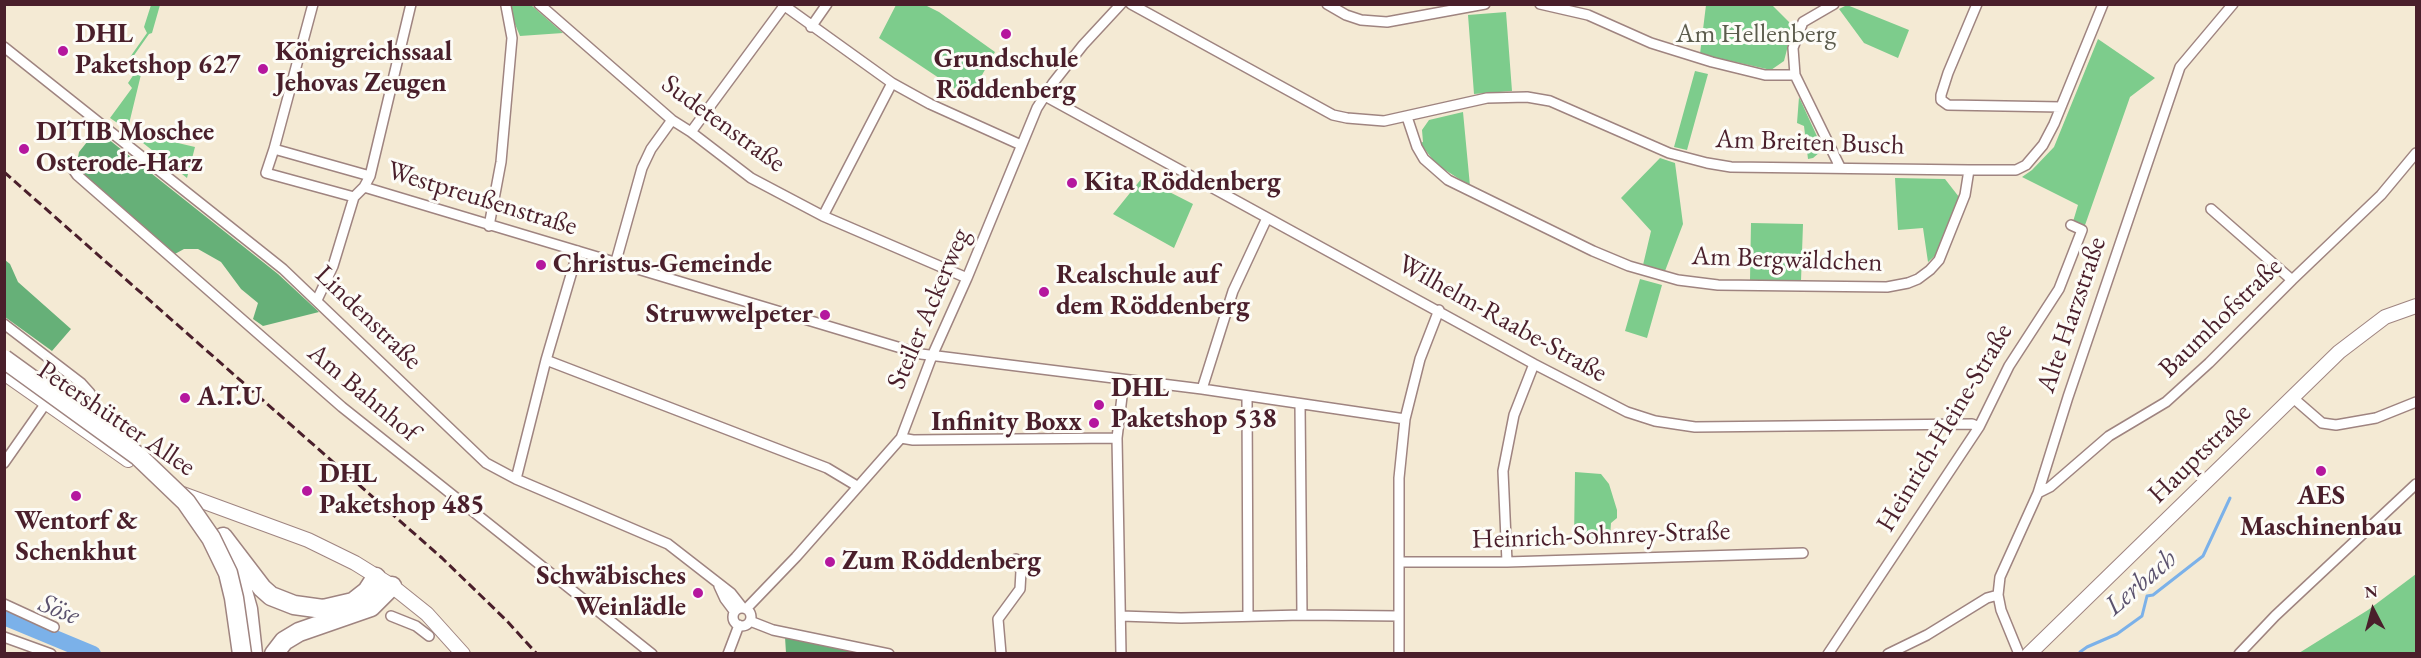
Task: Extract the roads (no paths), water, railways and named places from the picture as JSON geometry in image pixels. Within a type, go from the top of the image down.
[{"type":"highway","points":[[4,345],[170,468],[196,497],[251,577],[271,596],[283,602],[307,608],[342,612],[371,607],[392,586]]},
{"type":"highway","points":[[4,359],[138,456],[186,502],[211,538],[228,573],[242,654]]},
{"type":"highway","points":[[223,537],[241,578],[248,609],[253,654]]},
{"type":"highway","points":[[274,654],[284,641],[342,612],[359,598],[376,577]]},
{"type":"main road","name":"Hauptstraße","points":[[2028,654],[2292,397],[2365,330],[2385,317],[2416,306]]},
{"type":"main road","name":"Petershütter Allee","points":[[4,373],[175,491],[308,540],[355,563],[392,586],[427,614],[463,654]]},
{"type":"street","points":[[313,4],[266,173],[354,197]]},
{"type":"street","points":[[317,300],[333,266],[354,197],[364,187],[370,176],[411,4]]},
{"type":"street","name":"Sudetenstraße","points":[[539,4],[672,120],[752,178],[823,216],[967,278]]},
{"type":"street","points":[[811,27],[827,4]]},
{"type":"street","name":"Steiler Ackerweg","points":[[741,609],[796,557],[901,438],[932,356],[967,278],[1021,145],[1045,96],[1083,45],[1121,4]]},
{"type":"street","name":"Am Breiten Busch","points":[[1131,4],[1333,115],[1364,121],[1384,121],[1487,98],[1527,97],[1550,101],[1669,153],[1731,167],[1969,170],[2016,170],[2026,165],[2043,146],[2103,4]]},
{"type":"street","points":[[1327,4],[1346,15],[1361,20],[1387,22],[1485,4]]},
{"type":"street","points":[[1540,4],[1579,8],[1588,15],[1651,43],[1712,62],[1765,75],[1795,75]]},
{"type":"street","points":[[1834,4],[1803,22],[1793,48],[1795,75],[1840,167]]},
{"type":"street","points":[[1977,4],[1948,73],[1941,100],[1948,105],[2061,107]]},
{"type":"street","name":"Alte Harzstraße","points":[[2019,654],[2001,610],[1998,595],[2004,567],[2038,493],[2068,397],[2180,67],[2233,4]]},
{"type":"street","points":[[691,132],[783,5],[892,83],[930,104],[1021,145]]},
{"type":"street","points":[[489,226],[501,162],[512,38],[506,6]]},
{"type":"street","name":"Lindenstraße","points":[[4,46],[265,254],[317,300],[486,463],[516,479],[668,544],[736,598],[741,609]]},
{"type":"street","points":[[823,216],[892,83]]},
{"type":"street","name":"Wilhelm-Raabe-Straße","points":[[1045,96],[1534,364],[1628,412],[1674,425],[1695,427],[1972,424],[1979,427]]},
{"type":"street","name":"Am Bergwäldchen","points":[[1407,117],[1417,147],[1424,159],[1448,180],[1582,246],[1629,266],[1678,280],[1718,285],[1887,287],[1908,284],[1930,270],[1939,260],[1965,195],[1969,170]]},
{"type":"street","points":[[615,261],[642,168],[651,148],[672,120]]},
{"type":"street","points":[[274,149],[370,176]]},
{"type":"street","name":"Baumhofstraße","points":[[2038,493],[2050,488],[2109,436],[2166,402],[2381,195],[2416,153]]},
{"type":"street","name":"Am Bahnhof","points":[[70,165],[77,176],[342,406],[652,654]]},
{"type":"street","name":"Westpreußenstraße","points":[[364,187],[932,356],[1007,363],[1406,419]]},
{"type":"street","points":[[2211,209],[2292,280]]},
{"type":"street","points":[[1202,389],[1233,291],[1267,218]]},
{"type":"street","name":"Heinrich-Heine-Straße","points":[[1828,654],[1979,427],[2009,366],[2059,289],[2082,230],[2071,225]]},
{"type":"street","points":[[516,479],[546,360],[578,251]]},
{"type":"street","points":[[1399,654],[1399,478],[1406,419],[1420,359],[1439,310]]},
{"type":"street","points":[[4,324],[81,383],[90,393],[89,411],[83,428]]},
{"type":"street","points":[[546,360],[827,468],[857,486]]},
{"type":"street","points":[[1507,562],[1503,471],[1514,416],[1534,364]]},
{"type":"street","points":[[1121,654],[1117,438],[1124,380]]},
{"type":"street","points":[[1247,397],[1248,616]]},
{"type":"street","points":[[2292,397],[2322,423],[2336,425],[2376,418],[2416,402]]},
{"type":"street","points":[[4,463],[46,403]]},
{"type":"street","points":[[1300,404],[1302,615]]},
{"type":"street","points":[[901,438],[913,440],[1117,438]]},
{"type":"street","points":[[2239,654],[2275,616],[2416,484]]},
{"type":"street","name":"Heinrich-Sohnrey-Straße","points":[[1400,562],[1507,562],[1803,553]]},
{"type":"street","points":[[1001,654],[998,619],[1020,589],[1021,571],[1016,559]]},
{"type":"street","points":[[1888,654],[1927,635],[1988,598],[1998,595]]},
{"type":"street","points":[[4,604],[54,627]]},
{"type":"street","points":[[741,609],[750,614],[750,621],[745,625],[739,625],[733,620],[741,609]]},
{"type":"street","points":[[416,626],[427,614]]},
{"type":"street","points":[[1121,616],[1181,618],[1302,615],[1399,616]]},
{"type":"street","points":[[391,616],[416,626],[429,636]]},
{"type":"street","points":[[750,621],[773,630],[889,654]]},
{"type":"street","points":[[728,654],[739,625]]},
{"type":"street","points":[[4,637],[51,654]]},
{"type":"street","points":[[635,654],[639,644]]},
{"type":"waterway","name":"Lerbach","points":[[2080,652],[2117,634],[2142,616],[2147,596],[2153,595],[2203,556],[2230,498]]},
{"type":"waterway","name":"Söse","points":[[4,617],[93,654]]},
{"type":"railway","points":[[4,172],[442,558],[507,621],[537,654]]},
{"type":"place","name":"Grundschule Röddenberg","points":[[1006,34]]},
{"type":"place","name":"DHL Paketshop 627","points":[[63,51]]},
{"type":"place","name":"Königreichssaal Jehovas Zeugen","points":[[263,69]]},
{"type":"place","name":"DITIB Moschee Osterode-Harz","points":[[24,149]]},
{"type":"place","name":"Kita Röddenberg","points":[[1072,183]]},
{"type":"place","name":"Christus-Gemeinde","points":[[541,265]]},
{"type":"place","name":"Realschule auf dem Röddenberg","points":[[1044,292]]},
{"type":"place","name":"Struwwelpeter","points":[[825,315]]},
{"type":"place","name":"A.T.U","points":[[185,398]]},
{"type":"place","name":"DHL Paketshop 538","points":[[1099,405]]},
{"type":"place","name":"Infinity Boxx","points":[[1094,423]]},
{"type":"place","name":"AES Maschinenbau","points":[[2321,471]]},
{"type":"place","name":"DHL Paketshop 485","points":[[307,491]]},
{"type":"place","name":"Wentorf & Schenkhut","points":[[76,496]]},
{"type":"place","name":"Zum Röddenberg","points":[[830,562]]},
{"type":"place","name":"Schwäbisches Weinlädle","points":[[698,593]]},
{"type":"park label","name":"Am Hellenberg","points":[[1756,35]]}]
